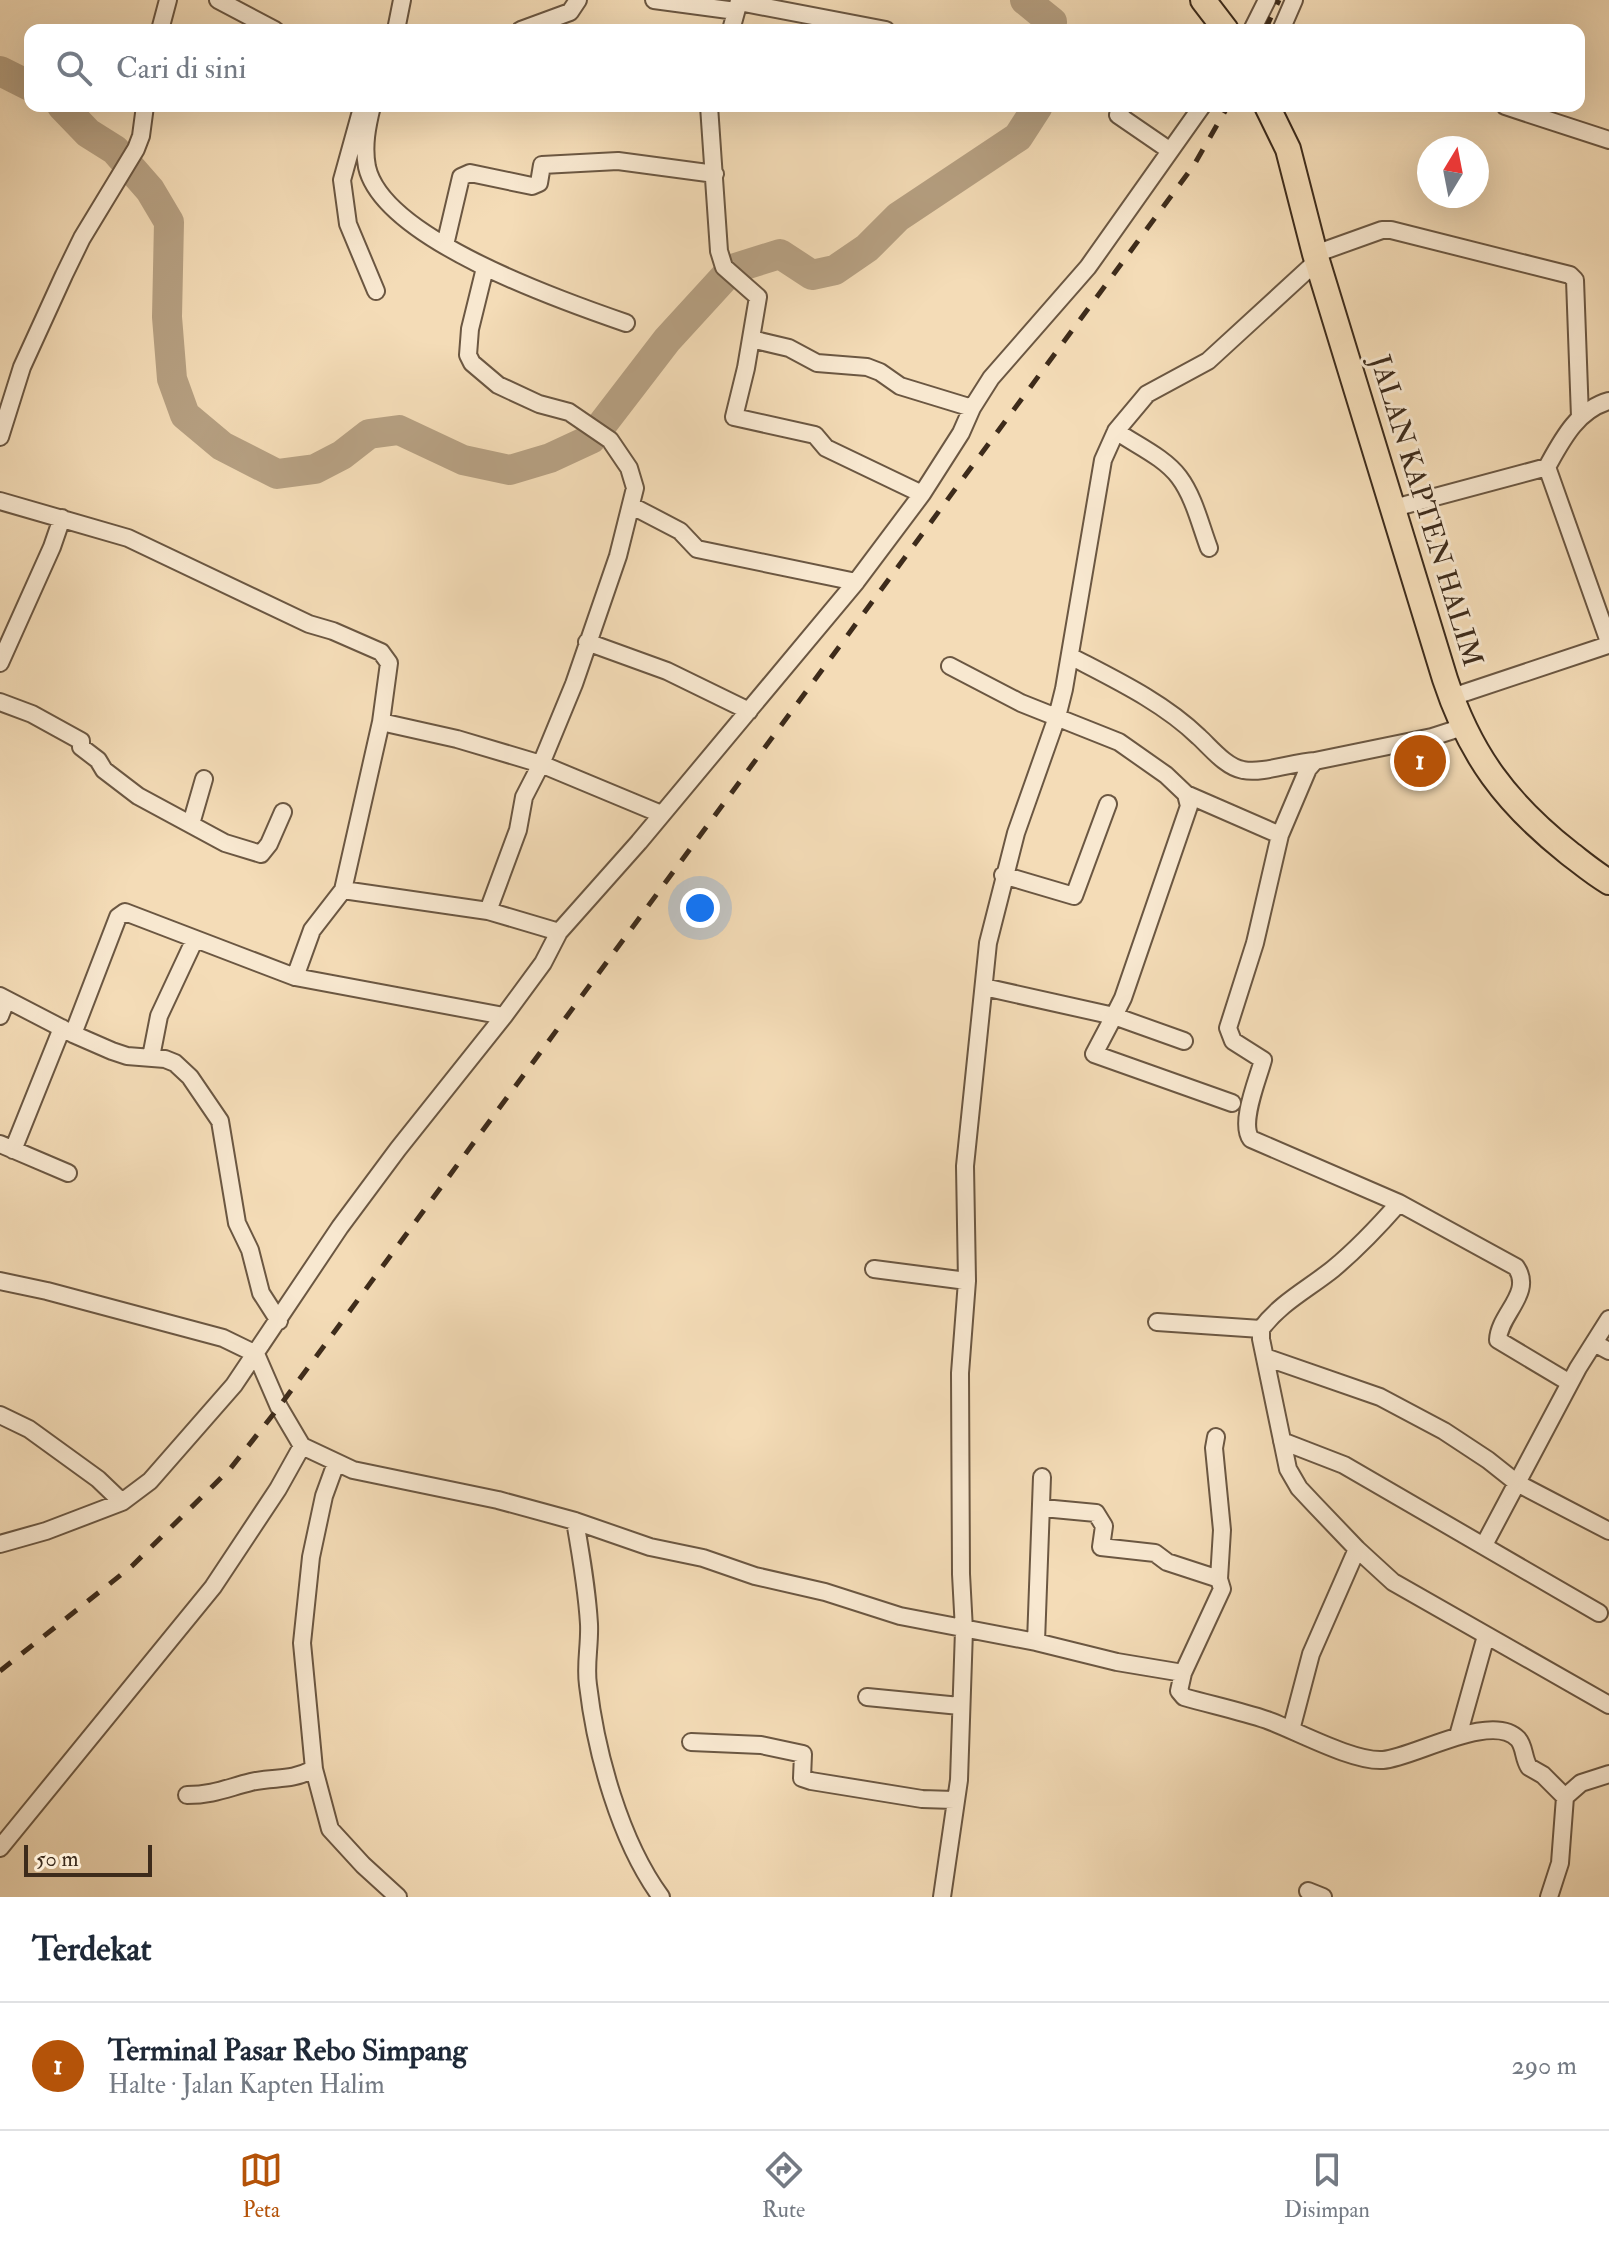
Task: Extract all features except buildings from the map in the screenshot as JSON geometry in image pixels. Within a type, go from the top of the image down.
[{"type":"main road","points":[[1203,0],[1221,24]]},
{"type":"main road","name":"JALAN KAPTEN HALIM","points":[[1270,112],[1288,149],[1316,257],[1463,727],[1484,766],[1519,809],[1536,827],[1609,882]]},
{"type":"street","points":[[162,24],[168,0]]},
{"type":"street","points":[[218,0],[264,24]]},
{"type":"street","points":[[397,24],[402,0]]},
{"type":"street","points":[[537,24],[570,12],[578,0]]},
{"type":"street","points":[[654,0],[738,4],[852,24]]},
{"type":"street","points":[[1255,24],[1267,0]]},
{"type":"street","points":[[1284,24],[1294,0]]},
{"type":"street","points":[[733,24],[738,4]]},
{"type":"street","points":[[0,437],[22,367],[82,238],[136,149],[144,112]]},
{"type":"street","points":[[360,112],[342,180],[348,224],[376,291]]},
{"type":"street","points":[[371,112],[365,138],[368,170],[401,217],[514,282],[626,323]]},
{"type":"street","points":[[710,112],[719,251],[724,267],[758,297],[734,417],[815,435],[826,448],[922,494]]},
{"type":"street","points":[[1120,112],[1118,115],[1169,150]]},
{"type":"street","points":[[0,1544],[46,1531],[122,1502],[150,1481],[234,1385],[340,1227],[504,1016],[543,963],[559,932],[609,878],[856,582],[922,494],[961,433],[972,408],[1005,360],[1088,267],[1198,112]]},
{"type":"street","points":[[1523,112],[1609,140]]},
{"type":"street","points":[[445,245],[461,177],[470,173],[532,186],[539,183],[542,165],[618,161],[715,174]]},
{"type":"street","points":[[942,1897],[959,1780],[964,1630],[960,1373],[967,1281],[965,1166],[988,943],[1003,875],[1057,717],[1101,470],[1116,431],[1147,394],[1208,361],[1316,257],[1382,230],[1570,275],[1575,280],[1580,417]]},
{"type":"street","points":[[485,268],[470,329],[468,355],[472,363],[498,385],[539,404],[569,412],[610,440],[629,468],[635,488],[618,556],[574,684],[524,797],[518,830],[488,911]]},
{"type":"street","points":[[751,339],[789,348],[817,363],[867,367],[900,386],[972,408]]},
{"type":"street","points":[[1394,508],[1547,467],[1580,417],[1609,401]]},
{"type":"street","points":[[1116,431],[1172,469],[1180,478],[1190,494],[1209,548]]},
{"type":"street","points":[[1452,697],[1608,645],[1547,467]]},
{"type":"street","points":[[0,501],[128,538],[309,624],[381,652],[389,663],[381,722],[343,890],[312,930],[295,977]]},
{"type":"street","points":[[632,506],[684,534],[697,549],[856,582]]},
{"type":"street","points":[[0,663],[62,518]]},
{"type":"street","points":[[587,642],[667,671],[749,711]]},
{"type":"street","points":[[1070,656],[1137,692],[1191,729],[1237,769],[1257,771],[1315,761],[1432,737],[1463,727]]},
{"type":"street","points":[[950,666],[1021,703],[1087,727],[1130,748],[1186,794],[1280,835]]},
{"type":"street","points":[[0,702],[70,734],[81,741],[81,747],[98,760],[104,770],[138,796],[225,843],[261,854],[269,844],[283,812]]},
{"type":"street","points":[[381,722],[457,739],[541,764],[661,814]]},
{"type":"street","points":[[1315,761],[1308,769],[1280,835],[1255,943],[1229,1020],[1228,1028],[1233,1041],[1263,1060],[1246,1121],[1246,1133],[1251,1139],[1399,1203],[1516,1267],[1522,1275],[1523,1285],[1500,1329],[1498,1340],[1570,1383]]},
{"type":"street","points":[[191,824],[204,779]]},
{"type":"street","points":[[1186,794],[1189,806],[1123,998],[1094,1054],[1232,1103]]},
{"type":"street","points":[[1003,875],[1074,896],[1108,804]]},
{"type":"street","points":[[343,890],[488,911],[559,932]]},
{"type":"street","points":[[68,1173],[6,1147],[67,1031],[118,917],[125,912],[295,977],[504,1016]]},
{"type":"street","points":[[151,1057],[159,1016],[195,939]]},
{"type":"street","points":[[984,987],[1114,1016],[1184,1041]]},
{"type":"street","points":[[2,1004],[127,1056],[151,1057],[175,1063],[190,1077],[220,1121],[237,1223],[250,1250],[261,1293],[279,1321]]},
{"type":"street","points":[[1157,1322],[1261,1329],[1288,1301],[1331,1271],[1366,1240],[1399,1203]]},
{"type":"street","points":[[874,1269],[967,1281]]},
{"type":"street","points":[[0,1281],[223,1338],[256,1354],[279,1407],[302,1446],[353,1470],[498,1500],[575,1521],[650,1547],[703,1558],[900,1616],[1183,1673]]},
{"type":"street","points":[[1484,1545],[1570,1383],[1609,1319]]},
{"type":"street","points":[[1261,1329],[1288,1469],[1299,1488],[1393,1582],[1609,1705]]},
{"type":"street","points":[[1594,1343],[1609,1351]]},
{"type":"street","points":[[1265,1357],[1380,1397],[1444,1431],[1517,1483],[1609,1531]]},
{"type":"street","points":[[0,1415],[29,1429],[98,1479],[122,1502]]},
{"type":"street","points":[[1216,1437],[1214,1448],[1222,1530],[1219,1579],[1222,1589],[1183,1673],[1179,1691],[1184,1697],[1266,1720],[1362,1757],[1382,1760],[1458,1736],[1493,1731],[1515,1736],[1521,1742],[1529,1767],[1543,1775],[1565,1797]]},
{"type":"street","points":[[1282,1441],[1344,1465],[1599,1613]]},
{"type":"street","points":[[0,1848],[213,1587],[270,1502],[302,1446]]},
{"type":"street","points":[[336,1463],[324,1496],[311,1557],[302,1643],[314,1769],[330,1829],[398,1897]]},
{"type":"street","points":[[1036,1642],[1042,1477]]},
{"type":"street","points":[[1043,1508],[1096,1513],[1104,1526],[1101,1547],[1155,1553],[1167,1562],[1219,1579]]},
{"type":"street","points":[[575,1521],[587,1600],[588,1686],[600,1746],[630,1846],[661,1897]]},
{"type":"street","points":[[1291,1730],[1311,1654],[1357,1549]]},
{"type":"street","points":[[1458,1736],[1486,1636]]},
{"type":"street","points":[[867,1697],[960,1706]]},
{"type":"street","points":[[691,1742],[761,1745],[803,1754],[802,1778],[811,1781],[922,1799],[954,1800]]},
{"type":"street","points":[[187,1795],[210,1795],[253,1782],[295,1778],[314,1769]]},
{"type":"street","points":[[1549,1897],[1560,1863],[1565,1797],[1581,1783],[1609,1774]]},
{"type":"waterway","points":[[1025,0],[1052,24]]},
{"type":"waterway","points":[[0,71],[24,83]]},
{"type":"waterway","points":[[68,112],[88,133],[115,150],[150,190],[169,222],[167,317],[172,379],[185,415],[222,446],[277,474],[315,469],[342,455],[369,434],[399,430],[463,460],[510,470],[550,458],[591,439],[667,340],[732,269],[780,254],[812,275],[835,270],[867,248],[898,217],[1018,137],[1034,112]]},
{"type":"railway","points":[[1268,24],[1279,0]]},
{"type":"railway","points":[[0,1671],[132,1566],[230,1469],[279,1407],[1194,165],[1225,112]]},
{"type":"place","name":"Terminal Pasar Rebo Simpang","points":[[1420,761]]}]
